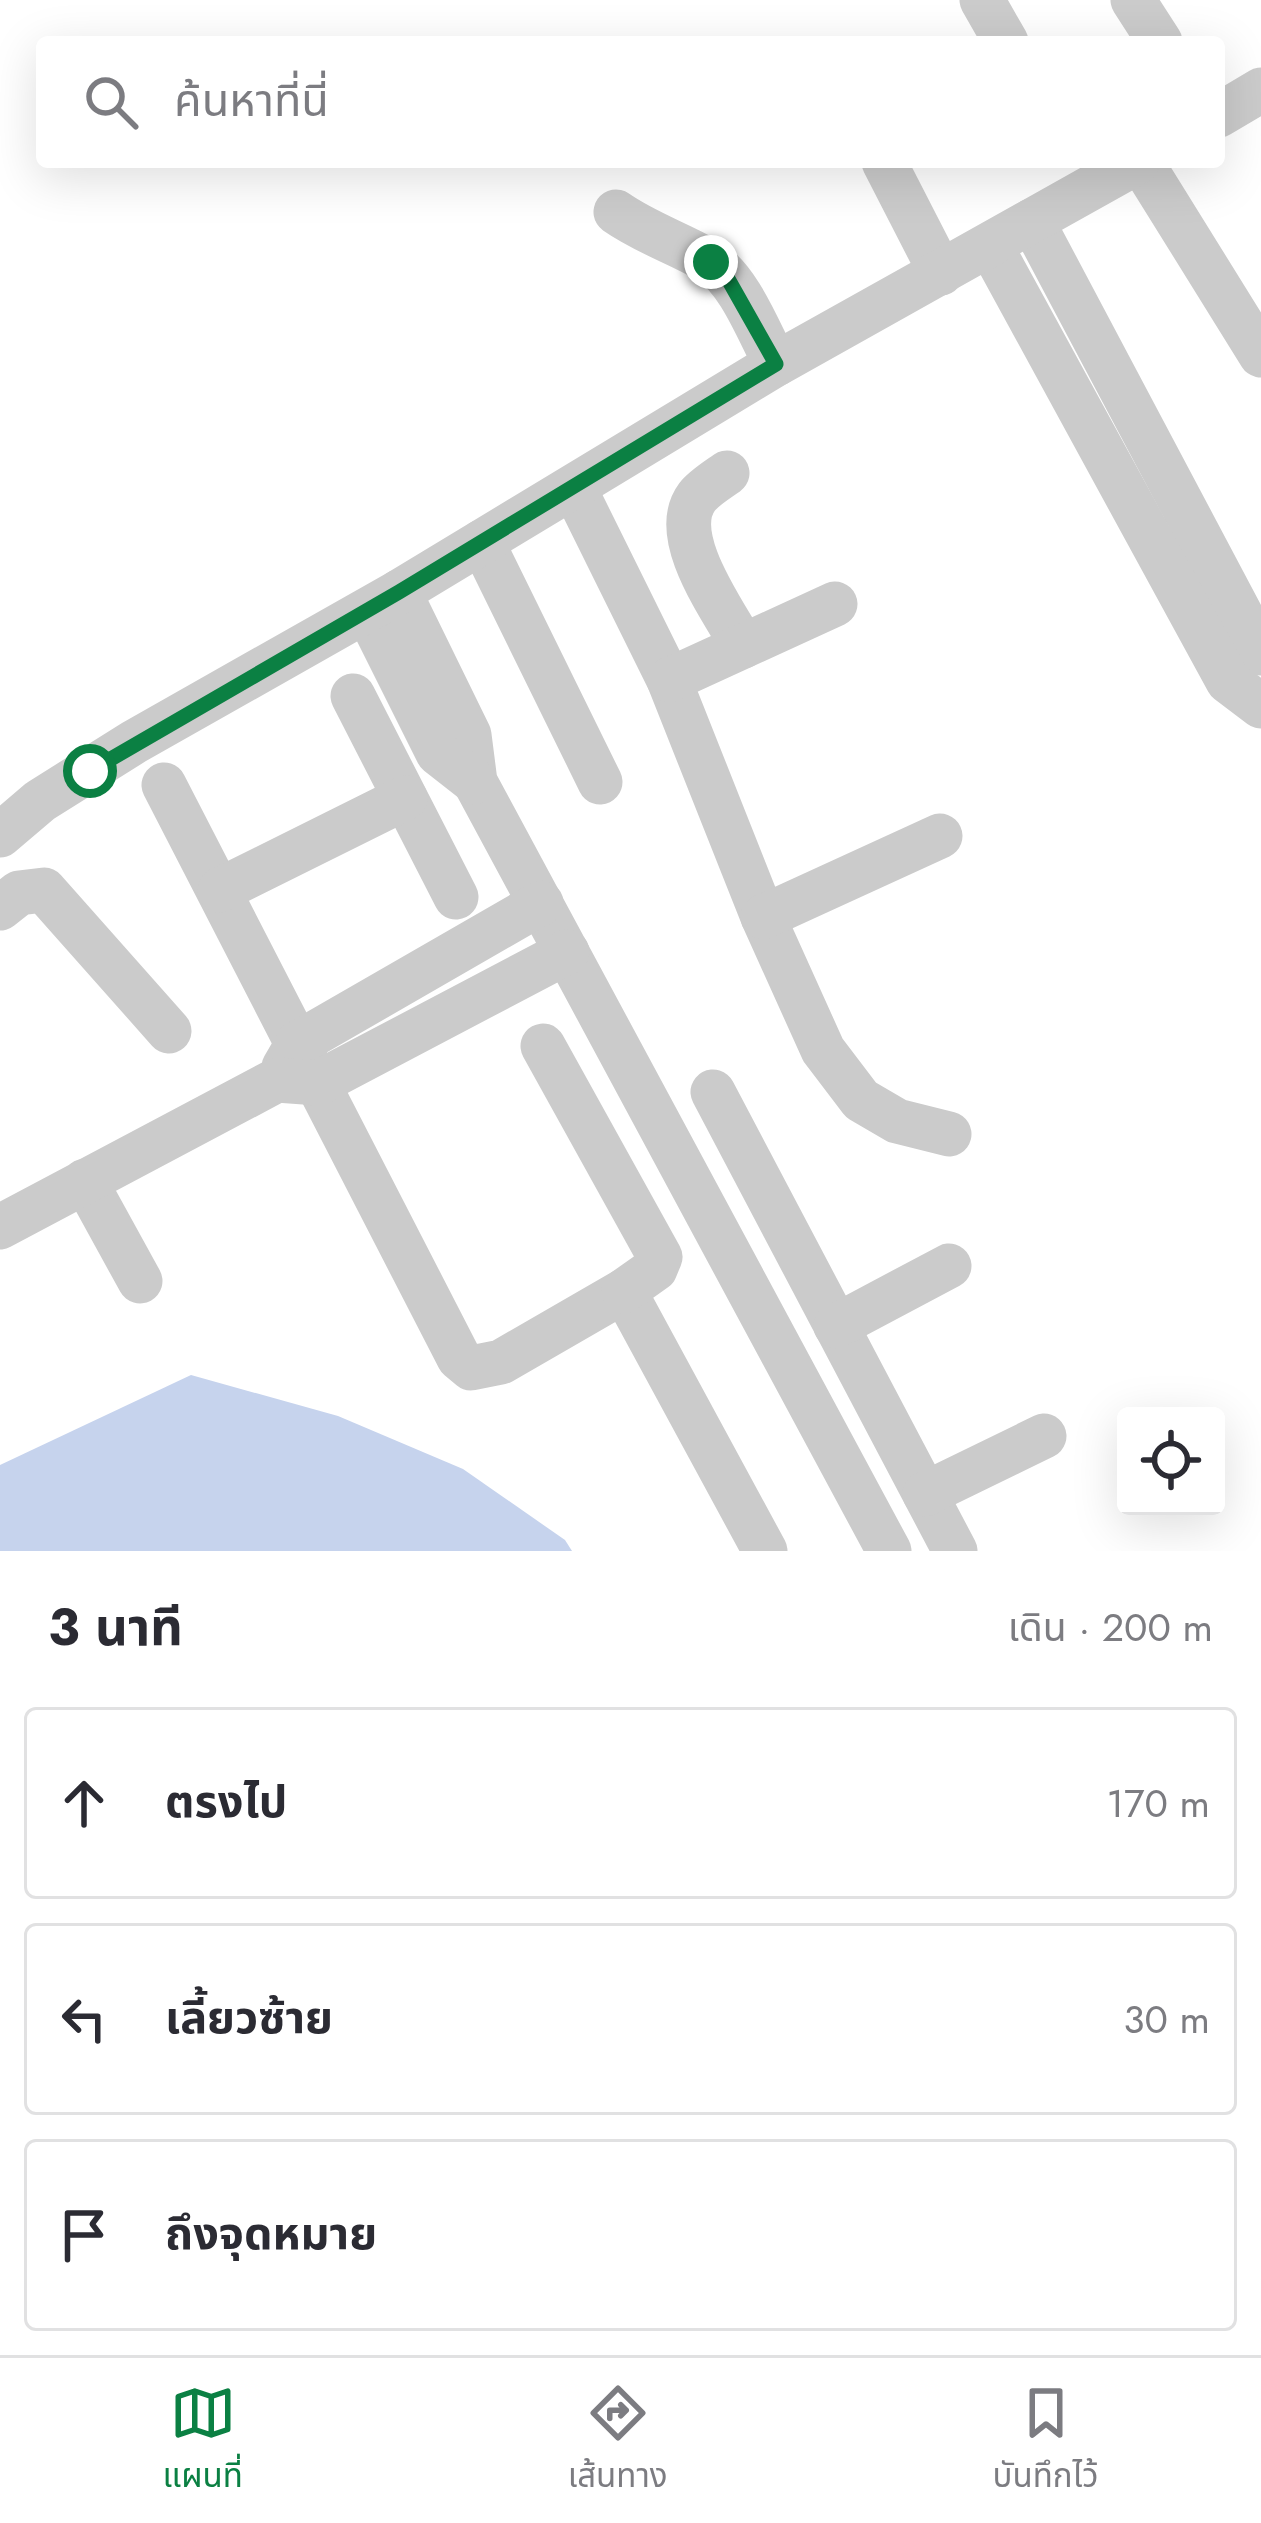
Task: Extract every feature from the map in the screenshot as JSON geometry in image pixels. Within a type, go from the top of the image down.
[{"type":"street","points":[[982,0],[1003,36]]},
{"type":"street","points":[[1133,0],[1156,36]]},
{"type":"street","points":[[887,168],[940,273]]},
{"type":"street","points":[[0,835],[40,801],[134,742],[383,602],[776,364],[1032,221],[1082,175],[1112,168]]},
{"type":"street","points":[[1142,168],[1261,355]]},
{"type":"street","points":[[616,212],[645,233],[711,262],[728,279],[776,364]]},
{"type":"street","points":[[1032,221],[1099,348],[1253,676]]},
{"type":"street","points":[[989,245],[1056,369],[1253,676]]},
{"type":"street","points":[[1056,369],[1099,348]]},
{"type":"street","points":[[727,473],[697,496],[686,520],[688,540],[743,646]]},
{"type":"street","points":[[574,488],[669,680],[823,1050],[861,1100],[897,1121],[949,1134]]},
{"type":"street","points":[[482,542],[600,782]]},
{"type":"street","points":[[383,602],[469,735],[475,782],[889,1551]]},
{"type":"street","points":[[669,680],[836,604]]},
{"type":"street","points":[[353,696],[456,897]]},
{"type":"street","points":[[164,785],[220,890],[298,1069],[459,1358],[471,1367],[501,1362],[624,1292],[655,1269],[661,1257],[544,1046]]},
{"type":"street","points":[[220,890],[405,798]]},
{"type":"street","points":[[764,917],[940,836]]},
{"type":"street","points":[[0,908],[19,893],[44,890],[169,1030]]},
{"type":"street","points":[[298,1069],[541,903]]},
{"type":"street","points":[[0,1227],[298,1069],[567,952]]},
{"type":"street","points":[[712,1092],[955,1551]]},
{"type":"street","points":[[86,1181],[140,1281]]},
{"type":"street","points":[[836,1326],[950,1266]]},
{"type":"street","points":[[624,1292],[765,1551]]},
{"type":"street","points":[[925,1494],[1044,1436]]},
{"type":"water","points":[[191,1375],[338,1416],[463,1469],[565,1540],[572,1551],[0,1551],[0,1465]]},
{"type":"route","points":[[90,771],[399,592],[776,364],[728,279],[711,262]]}]
